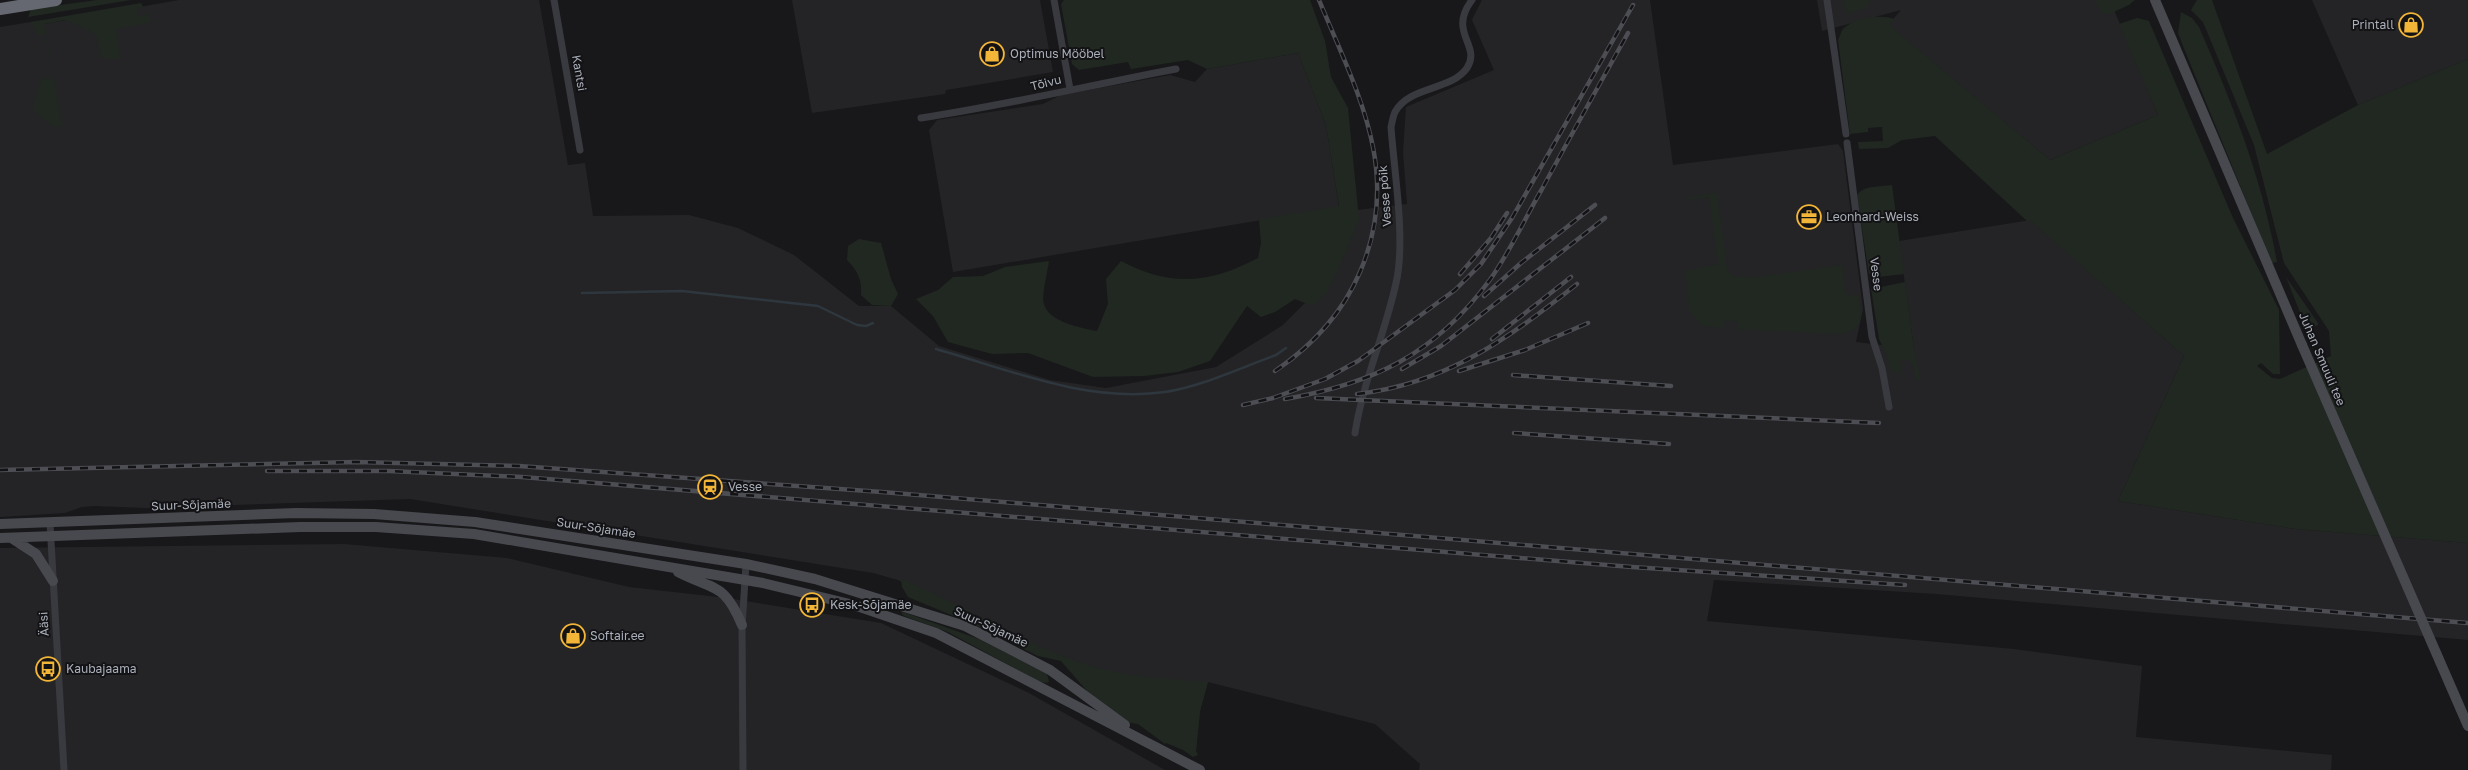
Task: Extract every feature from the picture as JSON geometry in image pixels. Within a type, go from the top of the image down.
[{"type":"highway","points":[[0,9],[56,0]]},
{"type":"main road","name":"Juhan Smuuli tee","points":[[2155,0],[2302,345],[2468,726]]},
{"type":"main road","name":"Suur-Sõjamäe","points":[[0,524],[287,514],[374,514],[475,522],[746,564],[815,579],[965,626],[1050,670],[1146,741]]},
{"type":"main road","name":"Suur-Sõjamäe","points":[[5,538],[300,527],[376,527],[474,534],[745,580],[844,602],[936,633],[1200,770]]},
{"type":"main road","points":[[5,538],[22,543],[36,554],[53,581]]},
{"type":"main road","points":[[668,567],[717,588],[726,595],[742,625]]},
{"type":"main road","points":[[1054,695],[1062,678]]},
{"type":"street","name":"Kantsi","points":[[554,0],[580,150]]},
{"type":"street","points":[[1054,0],[1070,89]]},
{"type":"street","name":"Vesse põik","points":[[1355,433],[1360,399],[1397,282],[1400,249],[1391,127],[1395,112],[1406,100],[1460,76],[1468,67],[1472,51],[1462,25],[1464,10],[1472,0]]},
{"type":"street","points":[[1827,0],[1846,134]]},
{"type":"street","name":"Tõivu","points":[[921,118],[1006,105],[1070,89],[1176,69]]},
{"type":"street","name":"Vesse","points":[[1847,143],[1872,337],[1882,368],[1889,407]]},
{"type":"street","name":"Ääsi","points":[[50,523],[64,770]]},
{"type":"street","points":[[743,770],[742,625],[746,564]]},
{"type":"shaded area","points":[[97,0],[131,0],[28,17],[31,9]]},
{"type":"shaded area","points":[[179,0],[539,0],[568,165],[585,163],[593,216],[689,215],[738,228],[794,255],[859,306],[891,306],[939,346],[1050,380],[1106,388],[1216,367],[1283,325],[1313,295],[1357,210],[1407,204],[1403,152],[1406,107],[1494,70],[1472,20],[1482,0],[1650,0],[1673,165],[1838,144],[1843,151],[1863,309],[1856,342],[1914,349],[1899,241],[2031,220],[2184,356],[2118,501],[2296,529],[2468,543],[2468,640],[1936,594],[1714,580],[1707,621],[2014,649],[2142,666],[2136,737],[2332,755],[2331,770],[1419,770],[1420,764],[1375,724],[1208,682],[1200,711],[1196,751],[1070,661],[1033,647],[898,580],[873,573],[410,499],[146,508],[94,506],[82,507],[65,513],[0,517],[0,27],[43,20],[44,24]]},
{"type":"shaded area","points":[[792,0],[1040,0],[1053,72],[946,90],[945,94],[812,113]]},
{"type":"shaded area","points":[[1064,0],[1310,0],[1325,41],[1331,77],[1348,108],[1359,219],[1326,294],[1312,306],[1295,299],[1275,312],[1261,317],[1247,306],[1210,361],[1178,372],[1144,376],[1093,377],[1028,353],[992,354],[948,342],[933,316],[916,299],[938,290],[953,277],[983,276],[1005,267],[1049,261],[1043,295],[1047,310],[1066,323],[1097,331],[1108,304],[1106,279],[1121,261],[1156,275],[1173,278],[1190,279],[1223,273],[1258,258],[1261,243],[1259,219],[1339,206],[1326,125],[1298,53],[1207,69],[1188,60],[1131,69],[1128,62],[1079,70],[1072,64],[1061,4]]},
{"type":"shaded area","points":[[1817,0],[2110,0],[2158,115],[2050,160],[1888,25],[1901,10],[1822,31]]},
{"type":"shaded area","points":[[1843,0],[1873,0],[1868,2],[1868,8],[1847,13]]},
{"type":"shaded area","points":[[2095,0],[2135,0],[2129,5],[2107,15],[2100,11]]},
{"type":"shaded area","points":[[2197,0],[2212,0],[2267,154],[2358,105],[2468,59],[2468,543],[2296,529],[2118,501],[2184,356],[2031,221],[2027,221],[1935,136],[1902,140],[1888,148],[1859,149],[1858,142],[1883,141],[1882,127],[1868,128],[1868,132],[1850,134],[1838,40],[1843,29],[1860,19],[1882,17],[1894,19],[1889,25],[2050,160],[2158,115],[2119,24],[2137,18],[2149,21],[2233,218],[2279,310],[2280,374],[2273,374],[2261,363],[2257,366],[2272,378],[2280,379],[2331,356],[2329,331],[2284,263],[2254,145],[2203,22],[2191,10]]},
{"type":"shaded area","points":[[2312,0],[2468,0],[2468,59],[2358,105]]},
{"type":"shaded area","points":[[141,3],[143,7],[137,8],[138,16],[149,14],[151,22],[116,29],[120,55],[118,59],[106,59],[101,55],[97,37],[91,31],[65,20],[44,24],[62,126],[54,127],[35,112],[33,108],[41,81],[44,78],[53,79],[45,35],[38,35],[31,22]]},
{"type":"shaded area","points":[[2181,12],[2192,18],[2199,27],[2235,113],[2255,171],[2277,262],[2272,263],[2270,259],[2178,33]]},
{"type":"shaded area","points":[[1298,53],[1326,125],[1339,207],[953,272],[929,130],[937,120],[1043,104],[1061,95],[1170,75],[1195,82],[1207,69]]},
{"type":"shaded area","points":[[1892,185],[1904,274],[1878,277],[1869,274],[1857,196],[1859,192],[1867,188]]},
{"type":"shaded area","points":[[1717,193],[1727,267],[1731,274],[1738,277],[1748,276],[1749,278],[1842,265],[1845,292],[1850,296],[1859,295],[1861,317],[1857,327],[1847,333],[1838,334],[1737,329],[1738,322],[1725,320],[1724,328],[1701,325],[1689,310],[1686,271],[1718,264],[1709,197],[1687,200],[1687,197]]},
{"type":"shaded area","points":[[859,239],[881,243],[891,279],[898,294],[891,306],[872,305],[861,295],[859,276],[847,260],[848,246]]},
{"type":"shaded area","points":[[2286,277],[2318,323],[2318,325],[2307,330]]},
{"type":"shaded area","points":[[1905,282],[1914,349],[1921,382],[1917,381],[1913,367],[1908,360],[1900,361],[1902,371],[1897,373],[1890,369],[1887,355],[1879,339],[1871,289]]},
{"type":"shaded area","points":[[344,544],[507,558],[629,587],[727,598],[881,623],[1029,693],[1165,770],[0,770],[0,548]]},
{"type":"shaded area","points":[[901,579],[950,601],[1045,649],[1070,659],[1123,674],[1208,682],[1200,711],[1196,751],[1198,755],[1193,757],[1183,750],[1165,744],[1138,724],[1126,722],[1087,691],[1061,661],[1038,656],[980,627],[908,597],[902,587]]},
{"type":"shaded area","points":[[903,612],[979,639],[1047,674],[1049,682],[1038,681],[948,632],[904,616],[901,613]]},
{"type":"waterway","points":[[582,293],[682,291],[818,306],[857,325],[866,326],[873,323]]},
{"type":"waterway","points":[[936,349],[1020,375],[1078,389],[1136,394],[1165,392],[1193,386],[1276,355],[1286,348]]},
{"type":"railway","points":[[1275,371],[1301,351],[1325,328],[1353,287],[1372,235],[1377,200],[1376,166],[1370,133],[1360,100],[1319,0]]},
{"type":"railway","points":[[1243,405],[1273,398],[1325,379],[1358,361],[1455,290],[1481,264],[1512,218],[1633,5]]},
{"type":"railway","points":[[1285,399],[1317,393],[1346,384],[1400,362],[1447,328],[1468,306],[1489,281],[1503,259],[1628,33]]},
{"type":"railway","points":[[1484,296],[1521,263],[1595,205]]},
{"type":"railway","points":[[1460,274],[1491,238],[1507,213]]},
{"type":"railway","points":[[1402,369],[1441,346],[1605,218]]},
{"type":"railway","points":[[1492,339],[1571,277]]},
{"type":"railway","points":[[1357,394],[1389,389],[1419,380],[1475,356],[1526,323],[1577,284]]},
{"type":"railway","points":[[1459,371],[1525,350],[1588,323]]},
{"type":"railway","points":[[1513,375],[1671,386]]},
{"type":"railway","points":[[1316,398],[1879,423]]},
{"type":"railway","points":[[1514,433],[1669,444]]},
{"type":"railway","points":[[0,470],[356,462],[519,466],[882,492],[2468,623]]},
{"type":"railway","points":[[267,471],[389,471],[522,477],[1632,567],[1905,585]]},
{"type":"place","name":"Printall","points":[[2411,25]]},
{"type":"place","name":"Optimus Mööbel","points":[[992,54]]},
{"type":"place","name":"Leonhard-Weiss","points":[[1809,217]]},
{"type":"place","name":"Vesse","points":[[710,487]]},
{"type":"place","name":"Kesk-Sõjamäe","points":[[812,605]]},
{"type":"place","name":"Softair.ee","points":[[573,636]]},
{"type":"place","name":"Kaubajaama","points":[[48,669]]}]
